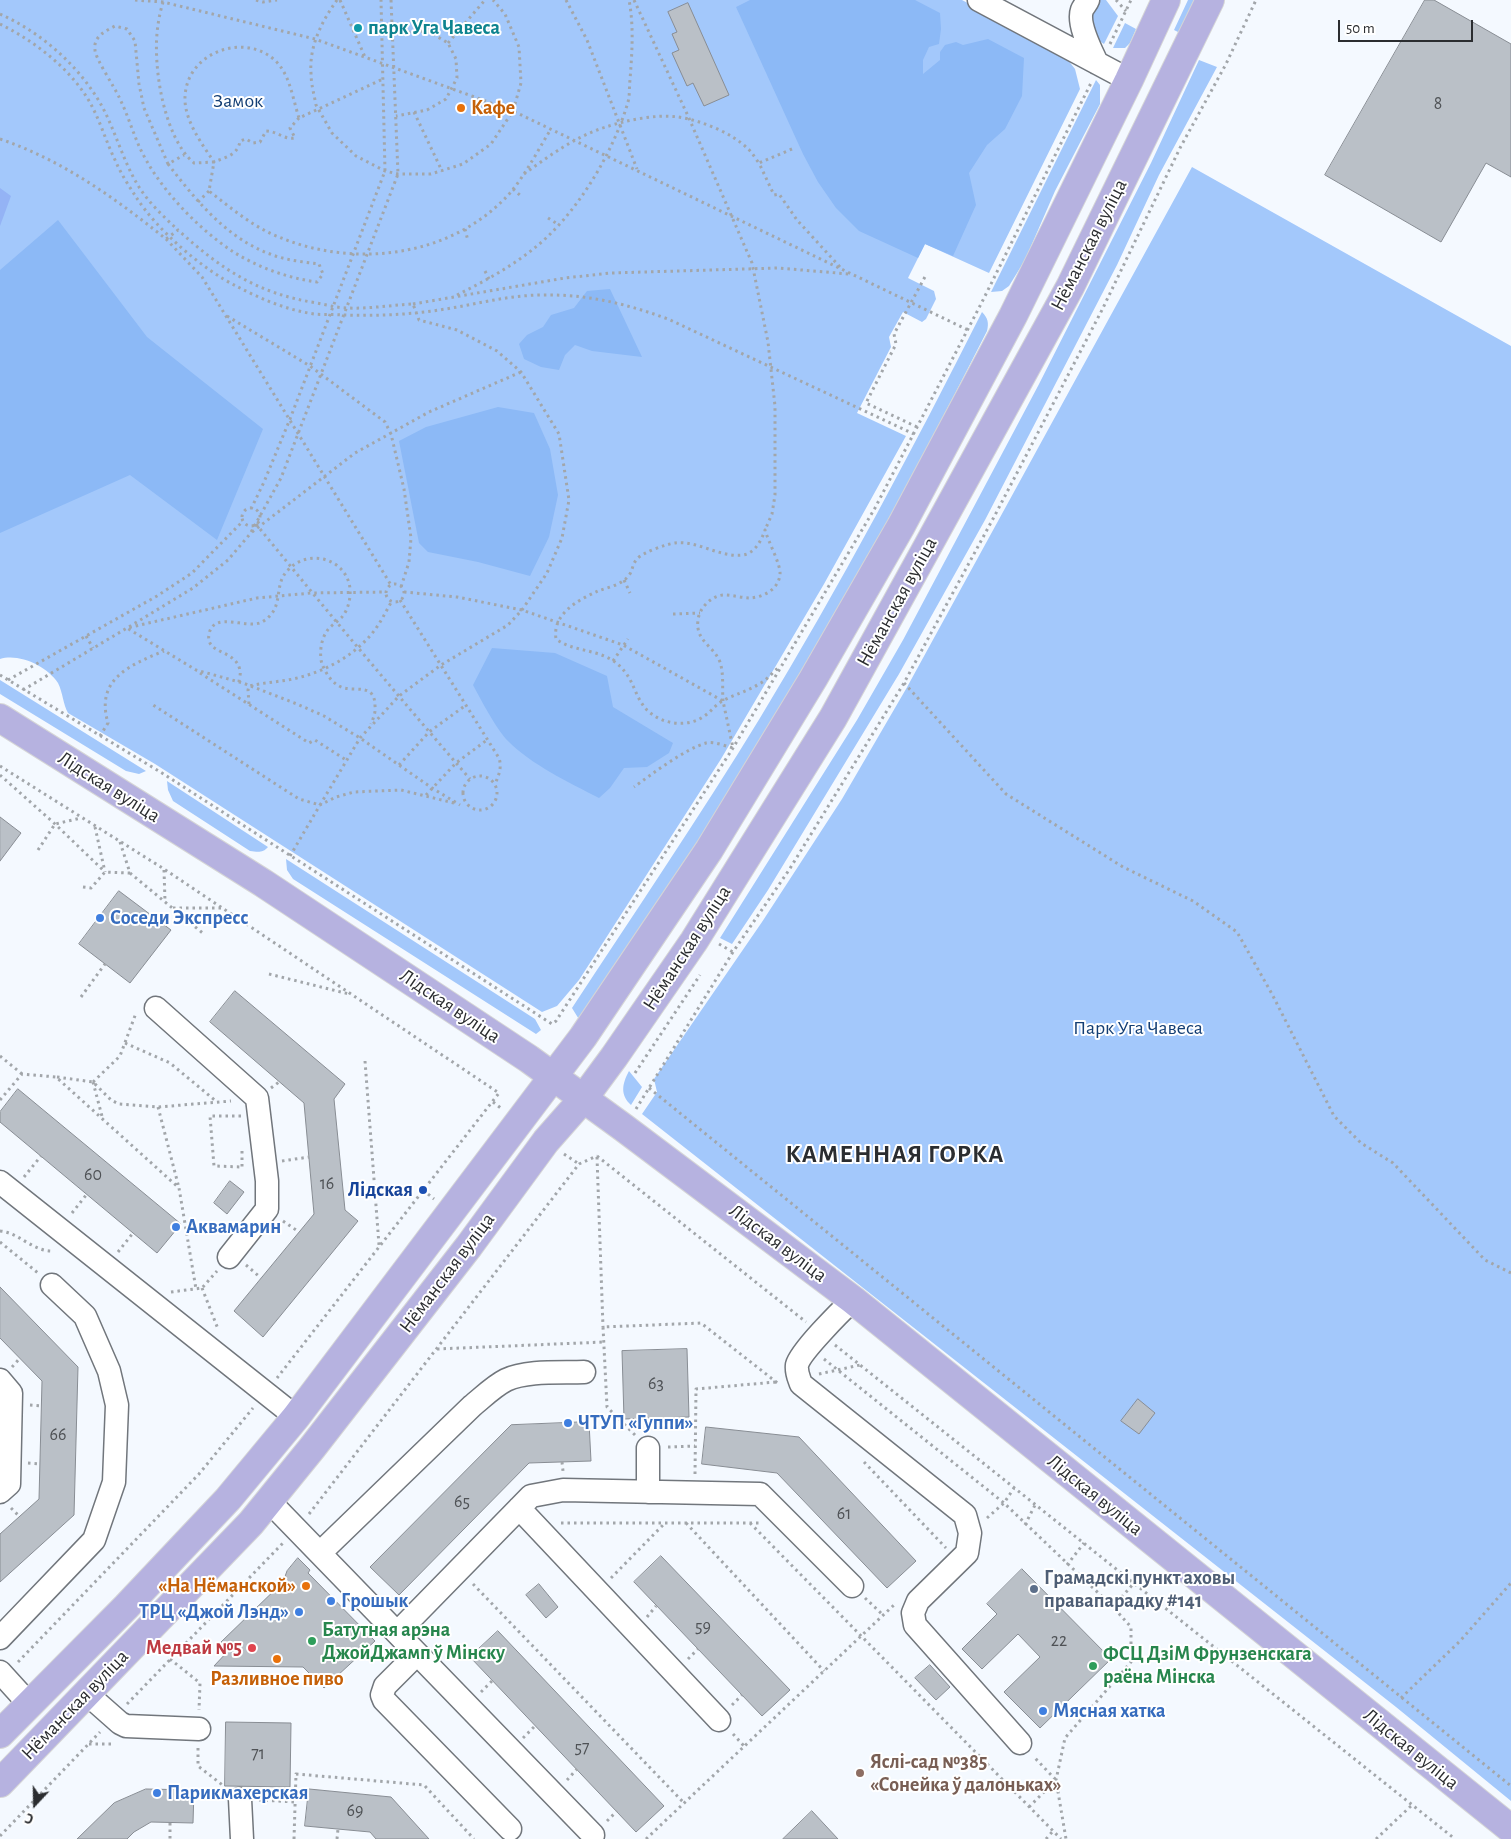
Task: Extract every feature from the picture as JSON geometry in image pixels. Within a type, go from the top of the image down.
[{"type":"main road","name":"Нёманская вуліца","points":[[0,1734],[126,1607],[228,1499],[296,1417],[584,1037],[709,850],[813,679],[901,526],[1012,316],[1129,80],[1166,0]]},
{"type":"main road","name":"Нёманская вуліца","points":[[0,1783],[251,1523],[312,1448],[469,1246],[546,1141],[583,1099],[694,941],[833,718],[1070,287],[1210,0]]},
{"type":"main road","points":[[1129,80],[1164,97]]},
{"type":"main road","name":"Лідская вуліца","points":[[0,718],[264,883],[529,1059],[852,1300],[1511,1830]]},
{"type":"main road","points":[[126,1607],[147,1630]]},
{"type":"lane","points":[[979,0],[1129,80]]},
{"type":"lane","points":[[1088,0],[1082,10],[1082,21],[1087,40],[1097,63]]},
{"type":"lane","points":[[146,1010],[257,1098],[267,1209],[222,1265]]},
{"type":"lane","points":[[6,1186],[296,1417]]},
{"type":"lane","points":[[0,1638],[94,1540],[114,1482],[117,1405],[109,1371],[84,1316],[52,1285]]},
{"type":"lane","points":[[852,1300],[815,1340],[797,1364],[797,1375],[801,1384],[965,1515],[970,1533],[967,1553],[918,1602],[913,1613],[914,1625],[1020,1743]]},
{"type":"lane","points":[[320,1553],[472,1406],[495,1388],[507,1380],[523,1375],[584,1372]]},
{"type":"lane","points":[[0,1380],[12,1393],[9,1484],[0,1492]]},
{"type":"lane","points":[[648,1448],[648,1492]]},
{"type":"lane","points":[[397,1633],[459,1570],[527,1516],[530,1496],[563,1490],[760,1494],[852,1586]]},
{"type":"lane","points":[[269,1501],[593,1835]]},
{"type":"lane","points":[[527,1516],[719,1720]]},
{"type":"lane","points":[[417,1654],[385,1686],[382,1695],[384,1700],[510,1830]]},
{"type":"lane","points":[[2,1674],[30,1705]]},
{"type":"lane","points":[[86,1693],[126,1726],[199,1729]]},
{"type":"lane","points":[[240,1799],[242,1839]]},
{"type":"path","points":[[134,0],[163,1],[315,39],[514,111],[968,330]]},
{"type":"path","points":[[256,0],[262,2],[277,0]]},
{"type":"path","points":[[366,57],[339,0],[324,17],[315,39],[310,72],[318,109],[332,133],[356,156],[385,171],[398,174],[431,174],[464,164],[491,144],[514,111],[521,83],[519,47],[505,14],[493,0]]},
{"type":"path","points":[[8,680],[157,596],[192,573],[242,521],[244,513],[251,509],[290,419],[385,171],[380,0]]},
{"type":"path","points":[[257,526],[259,518],[281,478],[299,434],[398,174],[390,0]]},
{"type":"path","points":[[448,43],[485,0]]},
{"type":"path","points":[[566,0],[587,40],[637,170]]},
{"type":"path","points":[[568,5],[570,0]]},
{"type":"path","points":[[455,297],[488,279],[532,250],[559,226],[596,174],[606,155],[628,101],[632,17],[629,0]]},
{"type":"path","points":[[634,0],[732,216],[753,268],[768,342],[775,406],[775,494],[772,514],[765,530],[755,548],[745,555],[728,555],[678,542],[664,546],[637,559],[631,573],[624,580],[579,600],[557,622],[554,632],[556,639],[564,645],[590,651],[613,661],[626,672],[639,698],[647,709],[655,716],[666,721],[690,723],[706,715],[723,701],[760,684],[784,663]]},
{"type":"path","points":[[1116,0],[1126,11]]},
{"type":"path","points":[[636,1109],[904,683],[994,517],[1097,318],[1180,148],[1226,64],[1256,0]]},
{"type":"path","points":[[163,1],[158,25],[157,60],[163,104],[172,131],[184,155],[194,163],[214,162],[236,152],[240,141],[246,139],[254,143],[260,142],[266,131],[273,131],[290,139],[296,138],[290,128],[299,118],[383,79]]},
{"type":"path","points":[[0,14],[16,21],[41,38],[84,78],[100,102],[140,188],[161,214],[207,256],[243,280],[299,300],[347,308],[413,304],[565,278],[611,273],[778,268],[853,275]]},
{"type":"path","points":[[0,24],[17,32],[37,46],[71,76],[86,96],[105,134],[115,162],[137,199],[160,226],[209,271],[236,287],[272,303],[313,314],[371,316],[438,310],[508,297],[543,294],[603,300],[634,306],[668,319],[914,434]]},
{"type":"path","points":[[115,26],[127,29],[135,41],[139,84],[144,108],[168,164],[198,202],[223,225],[249,244],[270,254],[319,264],[323,274],[316,282],[305,281],[257,265],[231,250],[201,226],[179,204],[155,175],[140,147],[119,96],[94,51],[96,39],[104,31],[115,26]]},
{"type":"path","points":[[381,34],[428,30],[448,43],[456,59],[457,78],[446,99],[427,110],[396,116]]},
{"type":"path","points":[[198,202],[209,191],[214,162],[190,122],[184,98],[187,82],[197,65],[213,53],[228,47],[247,48],[263,52],[285,74],[299,118]]},
{"type":"path","points":[[0,675],[162,773],[552,1024],[556,1021],[733,748],[875,508],[968,330],[1087,91]]},
{"type":"path","points":[[414,112],[442,171]]},
{"type":"path","points":[[522,175],[562,148],[606,127],[651,117],[679,117],[709,126],[736,138],[749,149],[759,163],[774,195],[779,194],[802,226],[842,270]]},
{"type":"path","points":[[209,191],[240,215],[276,237],[309,249],[353,255],[411,250],[448,238],[465,229],[490,211],[513,189],[551,129]]},
{"type":"path","points":[[0,140],[29,149],[94,185],[166,240],[202,276],[391,585]]},
{"type":"path","points":[[759,163],[792,149]]},
{"type":"path","points":[[168,164],[184,155]]},
{"type":"path","points":[[513,189],[522,197]]},
{"type":"path","points":[[548,218],[559,226]]},
{"type":"path","points":[[465,229],[468,241]]},
{"type":"path","points":[[166,240],[178,230]]},
{"type":"path","points":[[485,271],[488,279]]},
{"type":"path","points":[[917,427],[866,403],[896,344],[894,334],[926,275]]},
{"type":"path","points":[[290,856],[346,760],[371,724],[399,696],[441,665],[508,625],[522,610],[547,573],[562,538],[569,500],[559,434],[521,372],[497,351],[457,330],[418,320],[413,304]]},
{"type":"path","points":[[227,316],[310,366],[385,422],[391,434],[404,489],[411,538],[409,562],[401,587]]},
{"type":"path","points":[[23,690],[193,588],[228,560],[257,526],[268,520],[354,453],[429,412],[521,372]]},
{"type":"path","points":[[251,509],[258,513],[259,518]]},
{"type":"path","points":[[259,518],[268,520]]},
{"type":"path","points":[[242,521],[249,526],[257,526]]},
{"type":"path","points":[[257,526],[311,593],[470,779]]},
{"type":"path","points":[[733,748],[723,701],[720,662],[698,631],[698,618],[703,607],[711,600],[722,595],[751,598],[764,595],[774,589],[778,583],[780,573],[778,562],[770,548],[765,530]]},
{"type":"path","points":[[239,682],[240,671],[237,662],[230,656],[212,648],[209,642],[209,634],[219,622],[258,624],[267,619],[274,612],[278,603],[282,579],[290,567],[306,559],[321,558],[334,563],[343,571],[349,583],[350,593],[346,610],[342,617],[326,632],[322,643],[320,654],[324,668],[334,683],[344,688],[360,688],[370,692],[376,707],[371,724]]},
{"type":"path","points":[[624,580],[630,593]]},
{"type":"path","points":[[386,592],[391,585],[396,584],[404,592]]},
{"type":"path","points":[[127,628],[257,598],[311,593],[386,592]]},
{"type":"path","points":[[386,592],[392,602]]},
{"type":"path","points":[[404,592],[457,597],[522,610],[623,645],[723,701]]},
{"type":"path","points":[[250,686],[288,680],[324,668],[344,658],[359,647],[373,632],[392,602],[400,600],[404,592]]},
{"type":"path","points":[[400,600],[501,764],[500,774],[495,784],[497,795],[493,805],[483,810],[477,810],[467,804],[463,794],[466,783],[470,779],[486,777],[495,784]]},
{"type":"path","points":[[673,614],[700,613]]},
{"type":"path","points":[[127,628],[309,743],[315,740],[346,760]]},
{"type":"path","points":[[86,635],[93,648]]},
{"type":"path","points":[[613,661],[628,639]]},
{"type":"path","points":[[100,736],[108,722],[104,702],[115,679],[134,663],[164,650]]},
{"type":"path","points":[[196,670],[239,682],[324,716],[460,805]]},
{"type":"path","points":[[904,683],[1006,794],[1123,867],[1193,901],[1237,932],[1272,994],[1334,1116],[1361,1143],[1393,1163],[1485,1260],[1511,1273]]},
{"type":"path","points":[[250,686],[248,690],[250,704]]},
{"type":"path","points":[[150,703],[299,799],[320,805],[336,796],[354,792],[401,790],[460,805],[467,804]]},
{"type":"path","points":[[399,765],[429,732],[466,705]]},
{"type":"path","points":[[426,795],[456,763],[487,740]]},
{"type":"path","points":[[634,787],[674,760],[707,743],[733,748]]},
{"type":"path","points":[[0,766],[164,869],[499,1093],[265,1393],[199,1474],[2,1674]]},
{"type":"path","points":[[0,776],[55,824],[105,872],[130,873]]},
{"type":"path","points":[[38,850],[55,824],[81,818]]},
{"type":"path","points":[[95,826],[105,872]]},
{"type":"path","points":[[120,842],[130,873],[204,936]]},
{"type":"path","points":[[164,869],[165,902]]},
{"type":"path","points":[[83,887],[91,888],[105,872]]},
{"type":"path","points":[[173,908],[222,908]]},
{"type":"path","points":[[717,948],[720,944],[733,952]]},
{"type":"path","points":[[81,997],[105,964]]},
{"type":"path","points":[[635,1073],[704,969]]},
{"type":"path","points":[[269,974],[352,995]]},
{"type":"path","points":[[93,1082],[120,1056],[125,1043],[146,1010]]},
{"type":"path","points":[[125,1043],[170,1063],[217,1102]]},
{"type":"path","points":[[0,1056],[22,1074],[93,1082],[110,1100],[119,1104],[158,1106],[200,1104]]},
{"type":"path","points":[[365,1061],[379,1245]]},
{"type":"path","points":[[0,1100],[22,1074]]},
{"type":"path","points":[[56,1077],[179,1188]]},
{"type":"path","points":[[93,1082],[104,1121]]},
{"type":"path","points":[[649,1088],[1511,1786]]},
{"type":"path","points":[[493,1102],[505,1111]]},
{"type":"path","points":[[158,1106],[179,1188],[196,1289]]},
{"type":"path","points":[[241,1116],[210,1116],[214,1166],[242,1168]]},
{"type":"path","points":[[562,1152],[579,1164]]},
{"type":"path","points":[[6,1186],[41,1156]]},
{"type":"path","points":[[0,1836],[297,1530],[579,1164],[597,1156]]},
{"type":"path","points":[[597,1156],[607,1408],[648,1448],[695,1446]]},
{"type":"path","points":[[597,1156],[1004,1503],[1132,1627],[1131,1662],[1065,1738],[1056,1780],[1066,1839]]},
{"type":"path","points":[[264,1164],[309,1158]]},
{"type":"path","points":[[59,1229],[87,1194]]},
{"type":"path","points":[[0,1231],[7,1232],[43,1252],[58,1251]]},
{"type":"path","points":[[0,1242],[52,1285]]},
{"type":"path","points":[[202,1288],[222,1265]]},
{"type":"path","points":[[603,1327],[701,1322],[784,1388]]},
{"type":"path","points":[[815,1340],[1014,1488],[1412,1805],[1449,1837],[1454,1839]]},
{"type":"path","points":[[436,1349],[604,1342]]},
{"type":"path","points":[[694,1492],[696,1389],[777,1382]]},
{"type":"path","points":[[860,1458],[950,1552],[970,1533]]},
{"type":"path","points":[[1004,1503],[1014,1488]]},
{"type":"path","points":[[1025,1525],[1035,1505]]},
{"type":"path","points":[[527,1516],[664,1523],[790,1522]]},
{"type":"path","points":[[599,1591],[664,1523]]},
{"type":"path","points":[[686,1523],[824,1671]]},
{"type":"path","points":[[750,1523],[1060,1839]]},
{"type":"path","points":[[1067,1565],[1084,1543]]},
{"type":"path","points":[[459,1570],[684,1803]]},
{"type":"path","points":[[1113,1607],[1134,1583]]},
{"type":"path","points":[[1401,1698],[1460,1641],[1511,1583]]},
{"type":"path","points":[[646,1839],[896,1603]]},
{"type":"path","points":[[1020,1743],[1056,1780]]},
{"type":"path","points":[[294,1839],[296,1774],[424,1785],[474,1839]]},
{"type":"path","points":[[1029,1807],[1056,1780]]},
{"type":"path","points":[[240,1799],[295,1802]]},
{"type":"path","points":[[1379,1838],[1412,1805]]},
{"type":"path","points":[[170,1823],[170,1839]]},
{"type":"path","points":[[337,1839],[338,1829]]},
{"type":"path","points":[[1046,1839],[1053,1831]]},
{"type":"green space","name":"Парк Уга Чавеса","points":[[0,0],[962,0],[1064,55],[1075,69],[1080,89],[989,273],[925,244],[908,278],[934,291],[936,299],[926,319],[922,322],[903,312],[889,337],[891,347],[857,413],[906,436],[824,584],[721,759],[579,980],[557,1006],[542,1012],[155,764],[68,713],[58,683],[40,666],[24,659],[0,659]]},
{"type":"green space","points":[[1100,0],[1106,0],[1118,16],[1104,44],[1095,38],[1089,22]]},
{"type":"green space","points":[[1188,0],[1196,0],[1180,33],[1174,30]]},
{"type":"green space","points":[[1125,23],[1136,29],[1130,43],[1125,48],[1113,48]]},
{"type":"green space","points":[[1199,60],[1217,67],[1159,175],[1117,265],[985,520],[899,674],[768,890],[732,944],[720,938],[857,720],[903,640],[1038,386],[1151,163]]},
{"type":"green space","points":[[1096,80],[1100,85],[1100,104],[1055,191],[1025,260],[1009,286],[1002,291],[991,292]]},
{"type":"green space","name":"Парк Уга Чавеса","points":[[1192,167],[1511,346],[1511,1801],[1396,1707],[642,1114],[657,1092],[654,1079],[762,922],[842,799],[906,689]]},
{"type":"green space","points":[[982,312],[988,321],[987,331],[924,454],[824,635],[718,813],[580,1021],[572,1008],[714,791],[790,668],[875,517]]},
{"type":"green space","points":[[0,680],[146,771],[139,774],[126,771],[0,694]]},
{"type":"green space","points":[[167,781],[268,847],[258,852],[250,851],[173,801],[168,790]]},
{"type":"green space","points":[[286,859],[535,1019],[541,1030],[536,1034],[293,879],[287,870]]},
{"type":"green space","points":[[629,1071],[642,1087],[631,1105],[625,1097],[623,1089]]},
{"type":"shaded area","points":[[750,0],[915,0],[940,13],[941,29],[939,44],[929,47],[923,60],[923,74],[940,60],[940,52],[945,45],[956,42],[963,45],[988,39],[1024,58],[1022,96],[1005,129],[987,145],[969,173],[976,205],[953,256],[925,244],[918,258],[859,231],[836,208],[818,182],[803,154],[736,7]]},
{"type":"shaded area","points":[[0,188],[11,196],[0,226]]},
{"type":"shaded area","points":[[58,220],[147,337],[263,429],[217,540],[130,475],[0,533],[0,270]]},
{"type":"shaded area","points":[[610,289],[642,357],[592,351],[575,345],[565,355],[559,370],[541,367],[524,359],[519,344],[527,335],[543,327],[551,315],[574,308],[587,291]]},
{"type":"shaded area","points":[[498,407],[534,413],[550,449],[558,495],[549,537],[530,576],[478,562],[428,552],[419,543],[399,441],[426,427]]},
{"type":"shaded area","points":[[492,648],[555,653],[607,676],[613,707],[673,743],[669,753],[647,767],[624,768],[610,788],[599,798],[551,773],[528,758],[508,741],[494,722],[473,685]]},
{"type":"building","points":[[1425,0],[1434,0],[1511,44],[1511,177],[1486,163],[1441,242],[1325,175]]},
{"type":"building","points":[[688,3],[729,95],[704,106],[693,83],[687,86],[672,53],[679,50],[672,34],[677,32],[668,12]]},
{"type":"building","points":[[0,817],[21,833],[0,861]]},
{"type":"building","points":[[119,891],[171,930],[130,983],[79,944]]},
{"type":"building","points":[[235,991],[345,1084],[334,1099],[345,1210],[358,1221],[263,1337],[234,1311],[314,1214],[304,1103],[210,1022]]},
{"type":"building","points":[[18,1089],[181,1224],[157,1253],[0,1122],[0,1112]]},
{"type":"building","points":[[230,1181],[244,1192],[227,1214],[214,1203]]},
{"type":"building","points":[[0,1287],[78,1367],[74,1515],[0,1582],[0,1534],[39,1499],[42,1381],[0,1338]]},
{"type":"building","points":[[687,1349],[689,1417],[624,1419],[622,1351]]},
{"type":"building","points":[[1138,1399],[1155,1413],[1139,1434],[1121,1421]]},
{"type":"building","points":[[589,1422],[591,1461],[529,1463],[399,1595],[370,1567],[511,1425]]},
{"type":"building","points":[[706,1427],[799,1437],[916,1561],[887,1588],[777,1473],[702,1464]]},
{"type":"building","points":[[661,1556],[790,1690],[762,1716],[634,1582]]},
{"type":"building","name":"ТРЦ «Джой Лэнд»","points":[[298,1558],[310,1570],[308,1573],[375,1641],[324,1688],[303,1667],[214,1666],[229,1650],[221,1642],[283,1582],[287,1571]]},
{"type":"building","points":[[1022,1569],[1111,1659],[1040,1728],[1004,1692],[1040,1657],[1018,1634],[982,1669],[962,1649],[997,1614],[987,1604]]},
{"type":"building","points":[[539,1584],[558,1607],[546,1618],[526,1595]]},
{"type":"building","points":[[498,1631],[664,1806],[636,1832],[470,1657]]},
{"type":"building","points":[[930,1665],[950,1687],[936,1700],[915,1678]]},
{"type":"building","points":[[226,1722],[291,1723],[290,1787],[225,1786]]},
{"type":"building","points":[[146,1789],[194,1790],[193,1823],[151,1822],[134,1832],[127,1839],[77,1839],[114,1803]]},
{"type":"building","points":[[309,1789],[391,1797],[429,1839],[376,1839],[370,1832],[305,1826]]},
{"type":"building","points":[[812,1811],[838,1839],[783,1839]]},
{"type":"place","name":"парк Уга Чавеса","points":[[358,28]]},
{"type":"place","name":"Кафе","points":[[461,108]]},
{"type":"place","name":"Соседи Экспресс","points":[[100,918]]},
{"type":"place","name":"Лідская","points":[[423,1190]]},
{"type":"place","name":"Аквамарин","points":[[176,1227]]},
{"type":"place","name":"ЧТУП «Гуппи»","points":[[568,1423]]},
{"type":"place","name":"«На Нёманской»","points":[[306,1586]]},
{"type":"place","name":"Грамадскі пункт аховы правапарадку #141","points":[[1034,1589]]},
{"type":"place","name":"Грошык","points":[[331,1601]]},
{"type":"place","name":"ТРЦ «Джой Лэнд»","points":[[299,1612]]},
{"type":"place","name":"Батутная арэна ДжойДжамп ў Мінску","points":[[312,1641]]},
{"type":"place","name":"Медвай №5","points":[[252,1648]]},
{"type":"place","name":"Разливное пиво","points":[[277,1659]]},
{"type":"place","name":"ФСЦ ДзіМ Фрунзенскага раёна Мінска","points":[[1093,1666]]},
{"type":"place","name":"Мясная хатка","points":[[1043,1711]]},
{"type":"place","name":"Яслі-сад №385 «Сонейка ў далоньках»","points":[[860,1773]]},
{"type":"place","name":"Парикмахерская","points":[[157,1793]]},
{"type":"district","name":"КАМЕННАЯ ГОРКА","points":[[895,1154]]},
{"type":"park label","name":"Замок","points":[[238,101]]}]
